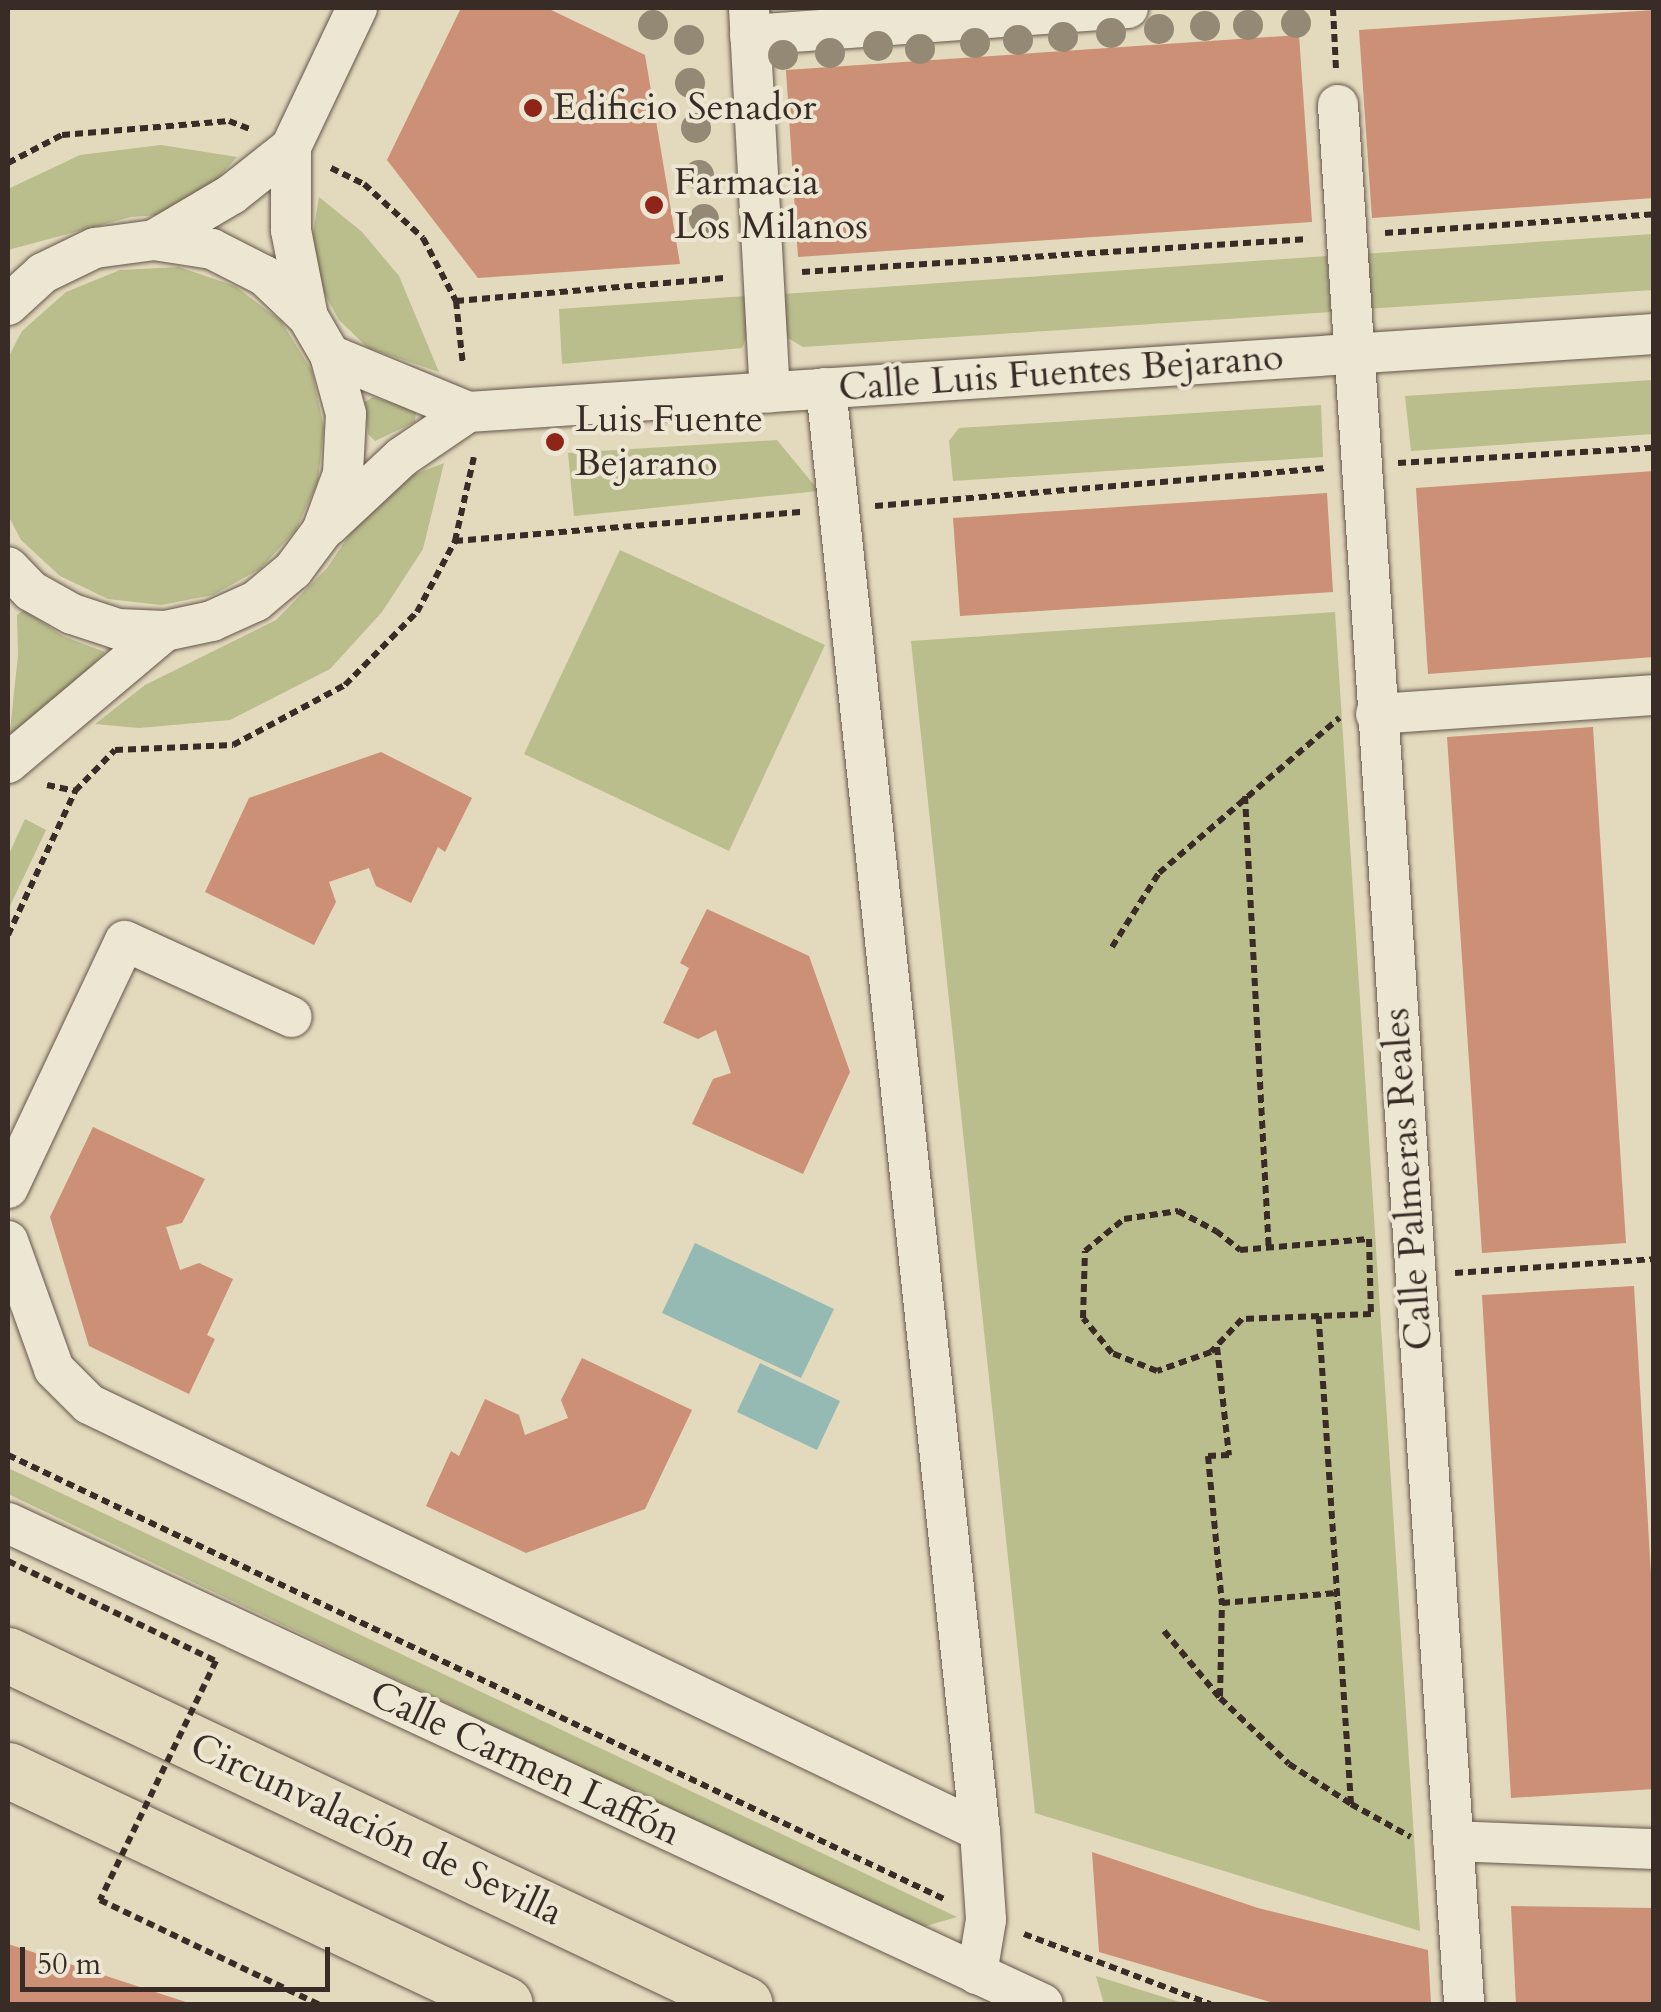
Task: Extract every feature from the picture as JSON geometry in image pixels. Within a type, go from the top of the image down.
[{"type":"highway","name":"Circunvalación de Sevilla","points":[[8,1655],[745,2004]]},
{"type":"highway","points":[[8,1770],[504,2004]]},
{"type":"street","points":[[308,317],[291,230],[291,147],[357,8]]},
{"type":"street","points":[[770,392],[750,21],[1128,8]]},
{"type":"street","name":"Calle Palmeras Reales","points":[[1338,105],[1362,465],[1364,711],[1414,1276],[1440,1844],[1464,2004]]},
{"type":"street","points":[[154,240],[232,194],[291,147]]},
{"type":"street","points":[[8,305],[25,276],[96,248],[154,240],[212,249],[265,276],[308,317],[330,355],[346,414],[343,474],[322,531]]},
{"type":"street","name":"Calle Luis Fuentes Bejarano","points":[[330,355],[468,412],[1654,334]]},
{"type":"street","points":[[826,388],[980,1831],[986,1920],[976,1974]]},
{"type":"street","points":[[8,567],[31,590],[72,614],[118,629],[165,630],[212,621],[256,600],[293,570],[322,531],[402,457],[468,412]]},
{"type":"street","points":[[8,763],[165,630]]},
{"type":"street","points":[[1364,711],[1654,695]]},
{"type":"street","points":[[8,1188],[125,941],[292,1017]]},
{"type":"street","points":[[8,1242],[54,1369],[90,1404],[980,1831]]},
{"type":"street","name":"Calle Carmen Laffón","points":[[8,1523],[1044,2004]]},
{"type":"street","points":[[1440,1844],[1654,1849]]},
{"type":"path","points":[[1333,8],[1338,105]]},
{"type":"path","points":[[8,163],[62,135],[229,121],[364,184],[423,238],[456,301],[474,459],[455,542],[417,612],[345,685],[233,745],[115,750],[75,791],[8,936]]},
{"type":"path","points":[[456,301],[763,275],[1654,214]]},
{"type":"path","points":[[455,542],[1362,465],[1654,448]]},
{"type":"path","points":[[1112,946],[1158,873],[1245,796],[1364,711]]},
{"type":"path","points":[[1245,796],[1269,1248]]},
{"type":"path","points":[[1178,1211],[1216,1230],[1240,1250],[1269,1248],[1368,1239],[1371,1314],[1242,1319],[1216,1347],[1157,1371],[1112,1353],[1082,1318],[1085,1250],[1124,1219],[1178,1211]]},
{"type":"path","points":[[1370,1280],[1654,1259]]},
{"type":"path","points":[[1319,1316],[1352,1804]]},
{"type":"path","points":[[1216,1347],[1229,1456],[1208,1456],[1222,1602],[1220,1698]]},
{"type":"path","points":[[8,1455],[986,1920],[1210,2004]]},
{"type":"path","points":[[8,1561],[216,1661],[100,1900],[318,2004]]},
{"type":"path","points":[[1222,1602],[1337,1593]]},
{"type":"path","points":[[1164,1631],[1220,1698],[1289,1764],[1352,1804],[1440,1844]]},
{"type":"green space","points":[[161,145],[237,157],[214,183],[159,215],[131,217],[8,250],[8,189],[80,155]]},
{"type":"green space","points":[[319,197],[362,232],[399,276],[439,372],[368,348],[339,320],[322,289],[312,239]]},
{"type":"green space","points":[[1653,234],[1653,290],[1365,309],[1362,254]]},
{"type":"green space","points":[[1327,256],[1331,312],[803,347],[788,338],[786,330],[783,294]]},
{"type":"green space","points":[[179,267],[235,286],[281,321],[312,371],[324,428],[318,481],[296,530],[260,569],[213,595],[161,605],[108,599],[60,576],[21,540],[8,515],[8,358],[22,331],[66,292],[120,270]]},
{"type":"green space","points":[[746,296],[747,335],[742,348],[562,364],[559,309]]},
{"type":"green space","points":[[1653,380],[1653,434],[1411,451],[1405,396]]},
{"type":"green space","points":[[373,397],[416,411],[415,422],[375,441],[368,434],[365,402]]},
{"type":"green space","points":[[1321,405],[1323,457],[953,481],[949,441],[959,428]]},
{"type":"green space","points":[[777,440],[819,491],[574,516],[568,453]]},
{"type":"green space","points":[[444,463],[423,549],[382,612],[330,669],[230,720],[139,728],[95,724],[145,685],[276,620],[327,568],[372,501],[405,478]]},
{"type":"green space","points":[[620,550],[825,645],[729,851],[524,754]]},
{"type":"green space","points":[[24,610],[63,636],[105,652],[8,749],[18,655],[17,615]]},
{"type":"green space","points":[[1335,612],[1420,1931],[1035,1813],[911,641]]},
{"type":"green space","points":[[25,819],[46,830],[8,910],[8,856]]},
{"type":"green space","points":[[8,1468],[957,1917],[919,1928],[8,1494]]},
{"type":"green space","points":[[1096,1976],[1186,2004],[1104,2004]]},
{"type":"water","points":[[695,1243],[834,1309],[801,1378],[662,1313]]},
{"type":"water","points":[[760,1363],[840,1401],[817,1450],[737,1412]]},
{"type":"building","name":"Edificio Senador","points":[[461,8],[547,8],[645,55],[680,264],[478,278],[387,160]]},
{"type":"building","points":[[1654,10],[1654,198],[1372,218],[1359,30]]},
{"type":"building","points":[[1299,35],[1312,222],[798,257],[786,70]]},
{"type":"building","points":[[1654,471],[1654,657],[1428,674],[1416,488]]},
{"type":"building","points":[[1327,493],[1333,592],[960,616],[953,518]]},
{"type":"building","points":[[1593,727],[1626,1243],[1482,1253],[1447,737]]},
{"type":"building","points":[[381,752],[472,798],[445,852],[438,847],[411,903],[376,886],[369,868],[329,882],[336,902],[314,945],[205,892],[249,798]]},
{"type":"building","points":[[707,909],[809,956],[850,1072],[803,1174],[692,1124],[713,1079],[731,1073],[716,1030],[698,1039],[663,1023],[689,968],[680,963]]},
{"type":"building","points":[[93,1127],[205,1179],[182,1223],[166,1227],[180,1270],[199,1263],[233,1279],[207,1335],[215,1339],[189,1394],[89,1346],[50,1217]]},
{"type":"building","points":[[1634,1286],[1654,1625],[1654,1789],[1511,1798],[1482,1295]]},
{"type":"building","points":[[582,1358],[692,1410],[645,1509],[526,1553],[426,1506],[451,1451],[459,1456],[485,1399],[519,1415],[525,1435],[568,1418],[561,1400]]},
{"type":"building","points":[[1092,1852],[1258,1908],[1428,1950],[1431,2004],[1277,2004],[1099,1952]]},
{"type":"building","points":[[1511,1906],[1654,1908],[1654,2004],[1516,2004]]},
{"type":"building","points":[[8,1944],[192,2004],[8,2003]]},
{"type":"place","name":"Edificio Senador","points":[[533,108]]},
{"type":"place","name":"Farmacia Los Milanos","points":[[654,205]]},
{"type":"place","name":"Luis Fuente Bejarano","points":[[555,442]]}]
